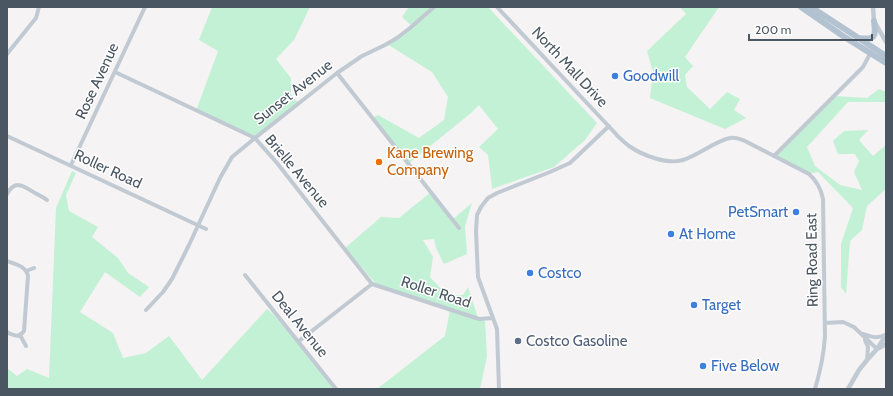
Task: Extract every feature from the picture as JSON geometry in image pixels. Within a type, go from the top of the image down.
[{"type":"main road","points":[[801,7],[843,36],[872,51],[886,56]]},
{"type":"main road","points":[[811,7],[857,38],[886,63]]},
{"type":"main road","points":[[857,38],[868,39],[873,37],[875,33],[874,21]]},
{"type":"street","points":[[7,54],[36,18],[39,7]]},
{"type":"street","name":"Rose Avenue","points":[[71,165],[145,7]]},
{"type":"street","name":"Sunset Avenue","points":[[146,310],[163,292],[172,279],[229,161],[255,138],[337,73],[362,56],[397,38],[434,7]]},
{"type":"street","name":"North Mall Drive","points":[[497,7],[609,126]]},
{"type":"street","points":[[873,7],[874,21],[886,42]]},
{"type":"street","points":[[774,156],[864,67],[872,51]]},
{"type":"street","name":"Brielle Avenue","points":[[115,72],[255,138],[277,163],[372,284]]},
{"type":"street","points":[[337,73],[449,213],[459,228]]},
{"type":"street","points":[[500,389],[497,329],[478,277],[477,215],[488,198],[570,163],[609,126]]},
{"type":"street","name":"Ring Road East","points":[[609,126],[623,141],[634,149],[653,158],[676,162],[684,160],[723,140],[735,138],[745,141],[809,174],[816,181],[821,191],[823,201],[825,342],[820,374],[815,389]]},
{"type":"street","name":"Roller Road","points":[[7,136],[206,229]]},
{"type":"street","points":[[7,194],[10,189],[16,185],[23,186],[47,200]]},
{"type":"street","points":[[7,260],[26,271],[28,276],[25,329],[20,335],[15,336],[7,332]]},
{"type":"street","points":[[26,271],[34,268]]},
{"type":"street","name":"Deal Avenue","points":[[245,275],[336,389]]},
{"type":"street","points":[[299,341],[372,284]]},
{"type":"street","name":"Roller Road","points":[[372,284],[479,319],[493,318]]},
{"type":"street","points":[[825,323],[843,322],[854,327],[877,349]]},
{"type":"street","points":[[861,333],[878,338],[886,335]]},
{"type":"street","points":[[861,333],[868,347],[867,360]]},
{"type":"street","points":[[20,335],[26,346]]},
{"type":"street","points":[[848,389],[859,370],[877,349],[886,335]]},
{"type":"street","points":[[877,349],[886,344]]},
{"type":"green space","points":[[212,7],[310,7],[294,40],[276,59],[291,78],[291,94],[298,103],[257,137],[196,111],[218,51],[199,40]]},
{"type":"green space","points":[[409,7],[488,7],[597,123],[585,140],[554,167],[492,189],[488,155],[479,147],[498,129],[479,105],[408,164],[372,118],[378,115],[419,138],[444,120],[448,97],[432,72],[387,44],[412,26],[402,17]]},
{"type":"green space","points":[[680,7],[719,7],[685,57],[693,66],[685,75],[687,87],[710,109],[727,92],[740,99],[734,110],[746,118],[725,129],[650,98],[653,72],[647,51],[686,14]]},
{"type":"green space","points":[[879,89],[886,92],[886,102],[848,102],[807,147],[815,166],[840,185],[862,190],[854,172],[859,161],[855,154],[838,154],[833,141],[844,131],[868,130],[859,140],[873,156],[886,145],[886,189],[867,206],[862,230],[850,241],[846,294],[841,287],[841,244],[853,208],[818,172],[807,174],[773,156],[834,96],[867,98]]},
{"type":"green space","points":[[72,171],[76,173],[66,195],[69,211],[98,227],[92,237],[118,258],[128,273],[149,287],[140,297],[105,272],[80,312],[113,333],[123,358],[146,353],[169,336],[202,380],[267,309],[338,389],[7,389],[7,368],[17,376],[27,369],[49,378],[56,208]]},
{"type":"green space","points":[[431,192],[452,220],[472,203],[465,226],[467,254],[444,264],[436,248],[434,239],[423,240],[433,257],[430,277],[447,295],[463,295],[468,287],[478,318],[485,321],[487,356],[480,389],[377,389],[445,336],[450,310],[376,284],[345,248],[381,217],[399,218]]},
{"type":"place","name":"Goodwill","points":[[615,76]]},
{"type":"place","name":"Kane Brewing Company","points":[[379,162]]},
{"type":"place","name":"PetSmart","points":[[796,212]]},
{"type":"place","name":"At Home","points":[[671,234]]},
{"type":"place","name":"Costco","points":[[530,273]]},
{"type":"place","name":"Target","points":[[694,305]]},
{"type":"place","name":"Costco Gasoline","points":[[518,341]]},
{"type":"place","name":"Five Below","points":[[703,366]]}]
